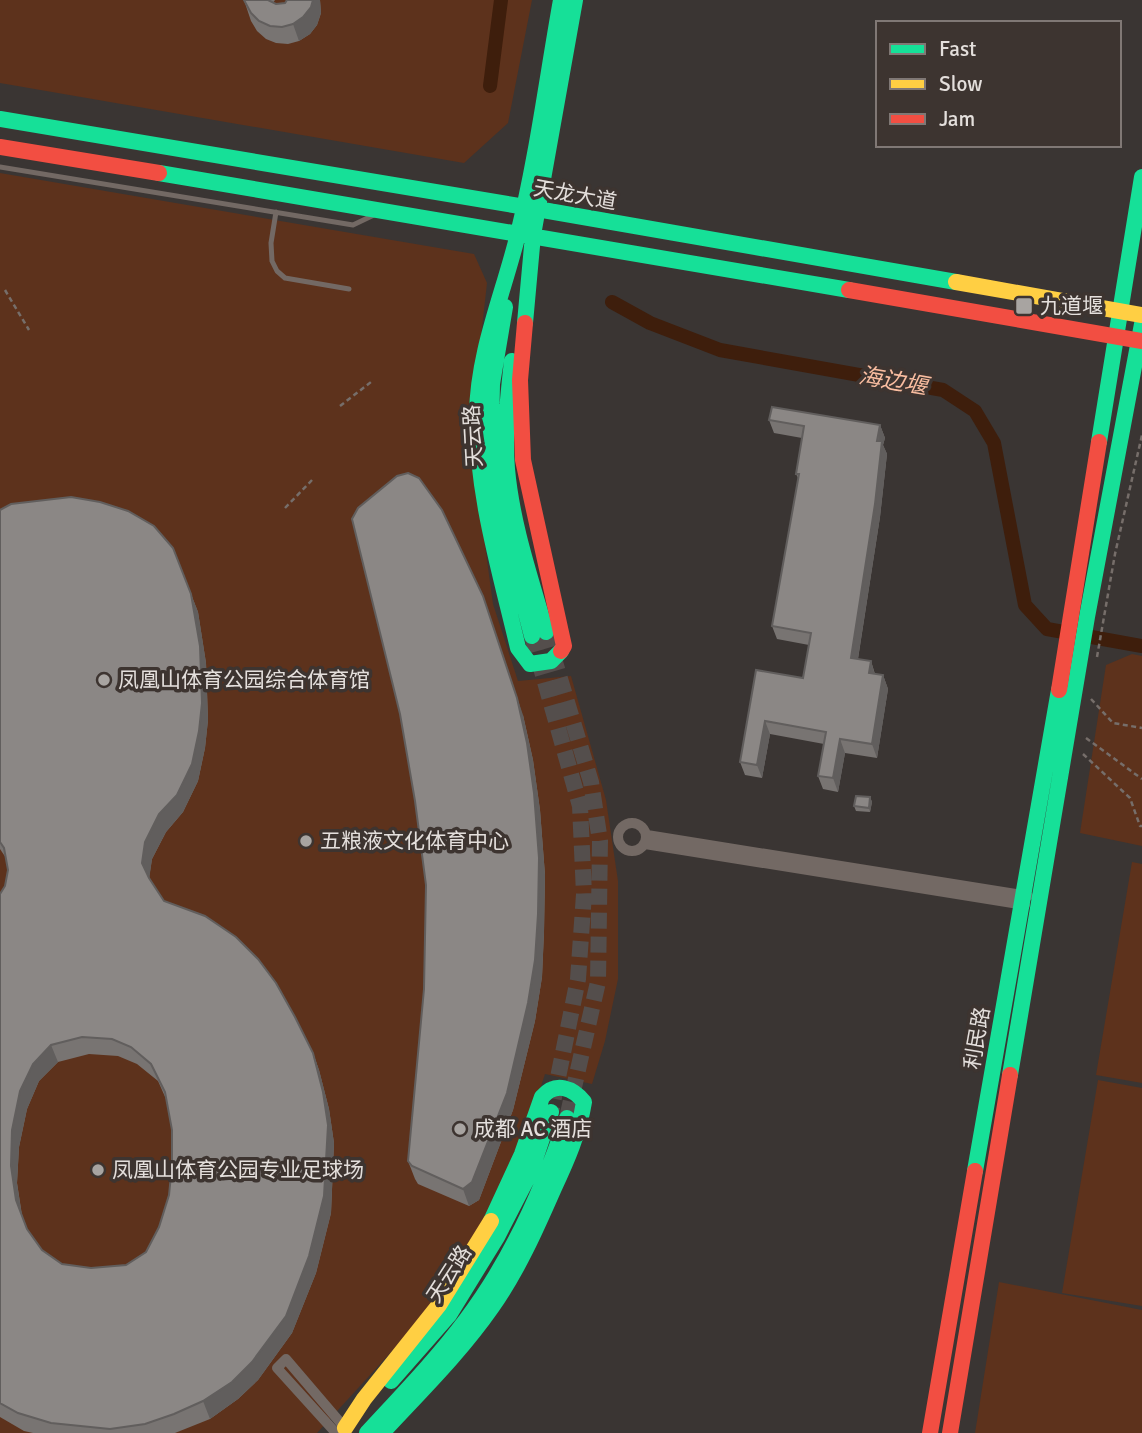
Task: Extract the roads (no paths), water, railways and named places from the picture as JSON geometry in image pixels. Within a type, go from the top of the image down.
[{"type":"main road","points":[[526,234],[485,346],[479,381],[478,439],[486,505],[518,648],[530,664],[545,665],[558,658],[564,646],[523,460],[520,380],[526,234],[561,0]]},
{"type":"main road","points":[[530,208],[575,0]]},
{"type":"main road","name":"天龙大道","points":[[0,119],[1142,315]]},
{"type":"main road","points":[[0,148],[526,234],[1141,341]]},
{"type":"main road","points":[[1073,652],[1119,311],[1142,177]]},
{"type":"main road","name":"天云路","points":[[526,234],[492,384],[491,434],[499,508],[539,634]]},
{"type":"main road","points":[[1079,614],[1141,341],[1142,324]]},
{"type":"main road","name":"利民路","points":[[930,1433],[1022,900],[1073,652]]},
{"type":"main road","name":"利民路","points":[[950,1433],[1040,903],[1073,652]]},
{"type":"main road","points":[[341,1432],[359,1403],[430,1318],[482,1238],[524,1152],[541,1099],[547,1091],[568,1087],[578,1093],[584,1102],[582,1119],[542,1216],[494,1305],[464,1344],[382,1433]]},
{"type":"main road","name":"天云路","points":[[341,1432],[383,1391],[449,1315],[497,1237],[531,1171],[551,1112]]},
{"type":"main road","name":"天云路","points":[[367,1433],[452,1339],[496,1275],[552,1160],[567,1118]]},
{"type":"street","points":[[646,840],[1040,903]]},
{"type":"street","points":[[286,1359],[341,1432],[276,1368],[286,1359]]},
{"type":"lane","points":[[0,167],[353,225],[384,211]]},
{"type":"lane","points":[[276,212],[271,243],[272,261],[277,271],[285,278],[349,289]]},
{"type":"waterway","name":"海边堰","points":[[490,86],[501,0]]},
{"type":"waterway","name":"海边堰","points":[[612,302],[650,323],[720,350],[943,390],[975,411],[994,443],[1025,605],[1047,629],[1142,646]]},
{"type":"tunnel","points":[[546,632],[591,782],[600,841],[598,982],[567,1118]]},
{"type":"tunnel","points":[[532,636],[580,806],[584,894],[578,979],[551,1112]]},
{"type":"place","name":"九道堰","points":[[1024,306]]},
{"type":"place","name":"凤凰山体育公园综合体育馆","points":[[104,680]]},
{"type":"place","name":"五粮液文化体育中心","points":[[306,841]]},
{"type":"place","name":"成都 AC 酒店","points":[[460,1129]]},
{"type":"place","name":"凤凰山体育公园专业足球场","points":[[98,1170]]}]
